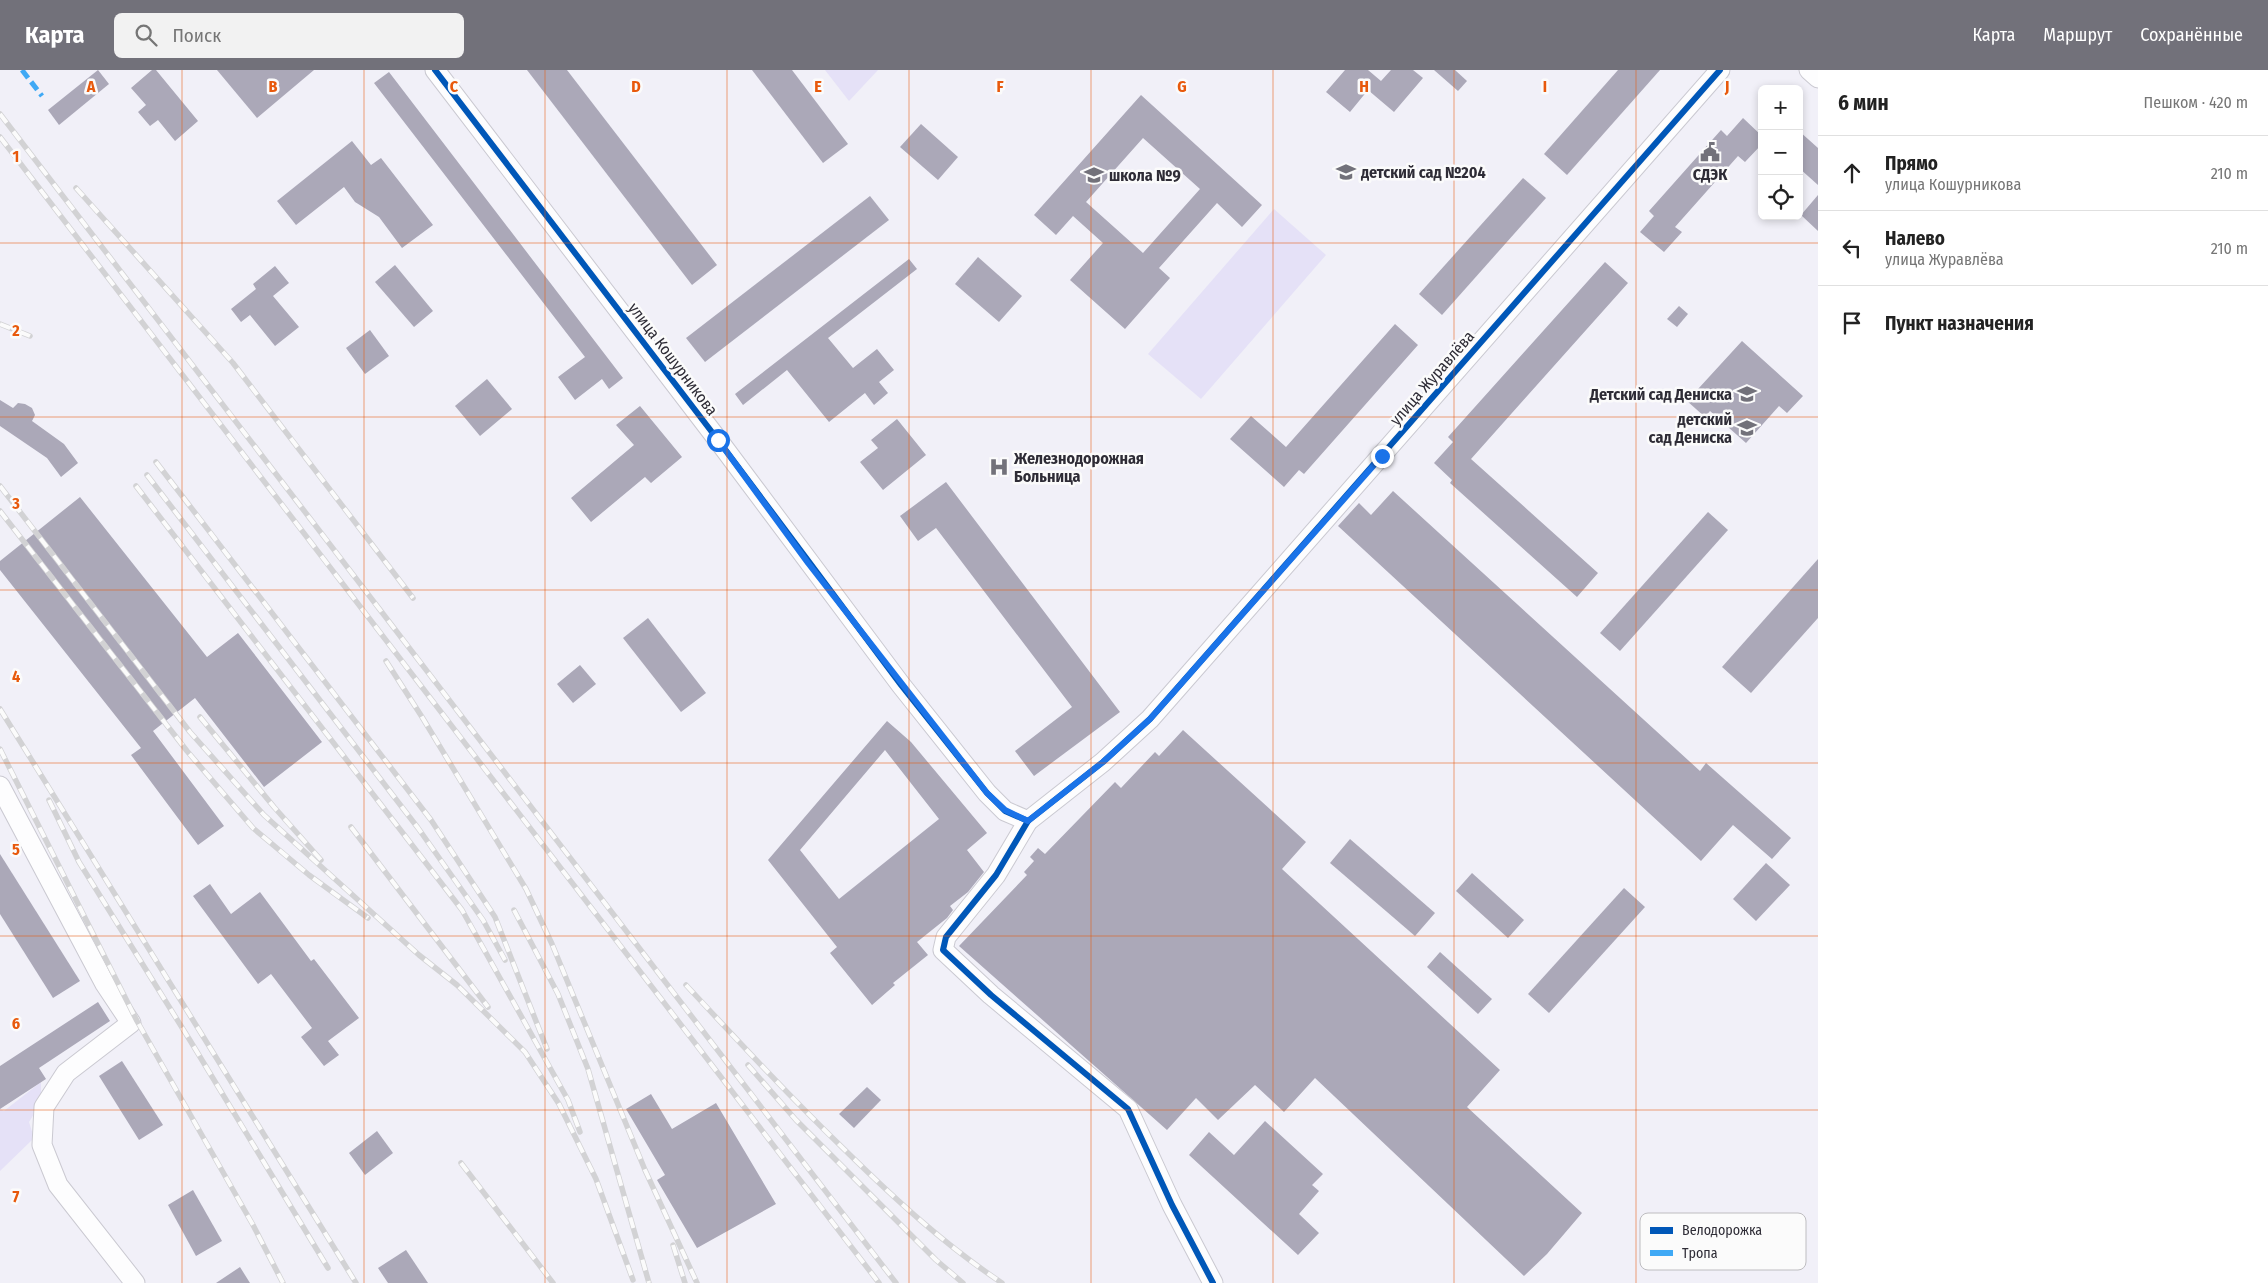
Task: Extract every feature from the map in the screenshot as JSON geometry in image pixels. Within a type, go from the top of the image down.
[{"type":"street","name":"улица Кошурникова","points":[[435,70],[706,424],[907,693],[987,793],[1005,810],[1028,821]]},
{"type":"street","name":"улица Журавлёва","points":[[1028,821],[1103,762],[1150,719],[1720,70]]},
{"type":"street","points":[[1810,70],[1818,78]]},
{"type":"street","points":[[0,786],[105,984],[131,1023],[66,1074],[44,1107],[42,1145],[58,1185],[135,1283]]},
{"type":"street","points":[[1028,821],[996,875],[946,937],[943,950],[991,995],[1128,1109],[1172,1205],[1213,1283]]},
{"type":"shaded area","points":[[825,70],[878,70],[849,101]]},
{"type":"shaded area","points":[[1274,209],[1326,255],[1201,399],[1148,354]]},
{"type":"shaded area","points":[[41,1082],[41,1103],[29,1122],[34,1138],[0,1171],[0,1109],[4,1111]]},
{"type":"building","points":[[98,70],[109,84],[59,125],[48,110]]},
{"type":"building","points":[[152,70],[156,70],[198,121],[175,141],[158,120],[150,126],[138,112],[146,105],[131,88]]},
{"type":"building","points":[[217,70],[314,70],[257,118]]},
{"type":"building","points":[[527,70],[567,70],[717,265],[692,285]]},
{"type":"building","points":[[752,70],[792,70],[848,144],[823,163]]},
{"type":"building","points":[[1345,70],[1368,70],[1381,81],[1391,70],[1413,70],[1423,78],[1394,112],[1368,90],[1350,112],[1326,92]]},
{"type":"building","points":[[1434,70],[1455,70],[1467,81],[1458,91]]},
{"type":"building","points":[[1618,70],[1660,70],[1567,175],[1544,154]]},
{"type":"building","points":[[389,72],[623,378],[609,389],[602,379],[575,400],[558,377],[585,357],[374,83]]},
{"type":"building","points":[[1141,95],[1262,205],[1242,227],[1217,203],[1159,268],[1170,278],[1125,329],[1070,280],[1103,243],[1073,216],[1056,235],[1034,215]],"holes":[[[1143,138],[1200,189],[1143,253],[1086,202]]]},
{"type":"building","points":[[1743,118],[1758,132],[1758,148],[1745,162],[1738,156],[1675,227],[1682,232],[1664,252],[1640,232],[1654,216],[1649,211],[1721,130],[1727,136]]},
{"type":"building","points":[[921,124],[958,157],[938,180],[900,147]]},
{"type":"building","points":[[1803,135],[1818,148],[1818,185],[1803,172]]},
{"type":"building","points":[[352,141],[371,165],[381,158],[433,225],[402,248],[379,217],[355,202],[344,187],[296,225],[277,201]]},
{"type":"building","points":[[1523,178],[1546,198],[1442,315],[1419,294]]},
{"type":"building","points":[[1818,195],[1818,231],[1803,217],[1803,213]]},
{"type":"building","points":[[870,196],[889,220],[705,362],[686,338]]},
{"type":"building","points":[[978,257],[1022,296],[999,322],[955,284]]},
{"type":"building","points":[[909,259],[917,269],[828,338],[853,368],[877,349],[894,370],[879,382],[888,393],[874,405],[865,393],[829,422],[787,370],[743,405],[735,394]]},
{"type":"building","points":[[1605,262],[1628,283],[1471,459],[1598,573],[1577,597],[1450,483],[1452,480],[1434,463],[1453,442],[1448,437]]},
{"type":"building","points":[[395,265],[433,311],[414,327],[375,282]]},
{"type":"building","points":[[275,266],[289,283],[273,296],[299,327],[275,346],[250,315],[241,322],[231,309],[256,289],[253,284]]},
{"type":"building","points":[[1679,306],[1688,314],[1677,327],[1667,319]]},
{"type":"building","points":[[1395,324],[1418,345],[1304,474],[1299,470],[1284,487],[1230,439],[1251,416],[1286,447]]},
{"type":"building","points":[[370,330],[389,356],[365,374],[346,348]]},
{"type":"building","name":"Детский сад Дениска","points":[[1742,341],[1803,396],[1787,413],[1779,406],[1746,443],[1710,411],[1705,417],[1687,401]]},
{"type":"building","points":[[487,379],[512,409],[480,436],[455,406]]},
{"type":"building","points":[[0,400],[13,408],[18,403],[32,408],[35,415],[32,421],[64,444],[78,463],[61,477],[47,458],[0,426]]},
{"type":"building","points":[[640,406],[682,457],[651,483],[645,477],[591,522],[571,498],[634,445],[616,425]]},
{"type":"building","points":[[897,419],[926,455],[883,490],[860,462],[878,448],[871,440]]},
{"type":"building","points":[[946,482],[1120,712],[1034,776],[1015,751],[1072,707],[936,528],[918,541],[900,516]]},
{"type":"building","points":[[1393,491],[1700,771],[1706,763],[1791,838],[1772,859],[1733,825],[1701,861],[1338,526],[1359,503],[1371,515]]},
{"type":"building","points":[[80,497],[207,657],[238,633],[322,742],[264,787],[195,698],[153,731],[224,826],[198,845],[131,755],[141,748],[0,570],[0,561]]},
{"type":"building","points":[[1708,512],[1728,530],[1620,651],[1600,633]]},
{"type":"building","points":[[1818,559],[1818,618],[1751,693],[1722,667]]},
{"type":"building","points":[[648,618],[706,693],[681,712],[623,638]]},
{"type":"building","points":[[580,665],[596,684],[573,703],[557,684]]},
{"type":"building","points":[[887,721],[911,742],[987,833],[967,850],[984,872],[968,892],[950,906],[953,910],[947,918],[917,942],[928,955],[893,983],[895,985],[872,1005],[830,953],[837,947],[768,860]],"holes":[[[885,750],[939,819],[839,899],[800,850]]]},
{"type":"building","points":[[1183,730],[1306,842],[1282,869],[1500,1070],[1467,1107],[1582,1213],[1547,1254],[1524,1276],[1315,1078],[1284,1112],[1255,1085],[1218,1120],[1196,1098],[1167,1130],[959,946],[1027,875],[1024,872],[1034,861],[1030,857],[1038,848],[1045,854],[1115,782],[1121,788],[1155,752],[1159,756]]},
{"type":"building","points":[[1350,839],[1435,913],[1415,936],[1330,863]]},
{"type":"building","points":[[0,854],[80,981],[53,998],[0,914]]},
{"type":"building","points":[[1766,863],[1790,885],[1756,921],[1733,899]]},
{"type":"building","points":[[1472,873],[1524,920],[1508,938],[1456,891]]},
{"type":"building","points":[[210,884],[231,914],[260,892],[311,961],[314,959],[359,1018],[328,1041],[339,1055],[324,1066],[301,1037],[312,1028],[271,974],[258,984],[193,896]]},
{"type":"building","points":[[1624,888],[1645,907],[1549,1013],[1528,994]]},
{"type":"building","points":[[1440,952],[1492,999],[1478,1014],[1427,967]]},
{"type":"building","points":[[98,1002],[110,1021],[39,1068],[46,1079],[0,1109],[0,1066]]},
{"type":"building","points":[[122,1061],[163,1125],[139,1140],[99,1076]]},
{"type":"building","points":[[867,1087],[881,1100],[854,1128],[839,1114]]},
{"type":"building","points":[[651,1094],[672,1129],[716,1103],[776,1204],[697,1248],[657,1180],[665,1175],[626,1109]]},
{"type":"building","points":[[1265,1121],[1323,1174],[1312,1185],[1319,1191],[1299,1214],[1319,1233],[1298,1255],[1189,1155],[1209,1132],[1234,1155]]},
{"type":"building","points":[[377,1131],[393,1153],[365,1175],[349,1153]]},
{"type":"building","points":[[193,1190],[222,1241],[196,1256],[168,1205]]},
{"type":"building","points":[[406,1250],[428,1283],[388,1283],[378,1268]]},
{"type":"building","points":[[240,1267],[250,1283],[216,1283]]},
{"type":"railway","points":[[0,114],[896,1283]]},
{"type":"railway","points":[[0,137],[879,1283]]},
{"type":"railway","points":[[76,188],[233,363],[413,598]]},
{"type":"railway","points":[[0,324],[30,336]]},
{"type":"railway","points":[[156,462],[431,820],[495,917],[547,1049]]},
{"type":"railway","points":[[147,475],[418,828],[483,920],[505,960]]},
{"type":"railway","points":[[0,486],[190,732],[264,815],[419,955],[457,985],[525,1052],[559,1104],[596,1179],[633,1280]]},
{"type":"railway","points":[[136,486],[462,910],[568,1100],[580,1132]]},
{"type":"railway","points":[[0,511],[187,751],[253,828],[309,875],[368,918]]},
{"type":"railway","points":[[386,661],[526,889],[552,944],[645,1170],[697,1283]]},
{"type":"railway","points":[[0,709],[356,1283]]},
{"type":"railway","points":[[200,717],[274,807],[321,860]]},
{"type":"railway","points":[[0,749],[137,1021],[253,1225],[283,1283]]},
{"type":"railway","points":[[49,800],[79,862],[328,1268]]},
{"type":"railway","points":[[351,827],[488,1007]]},
{"type":"railway","points":[[514,910],[558,994],[588,1069],[649,1283]]},
{"type":"railway","points":[[686,985],[786,1091],[884,1188],[941,1238],[1002,1283]]},
{"type":"railway","points":[[748,1065],[796,1120],[936,1260],[963,1283]]},
{"type":"railway","points":[[461,1163],[553,1283]]},
{"type":"railway","points":[[673,1245],[685,1283]]},
{"type":"marked path","points":[[22,70],[42,96]]},
{"type":"cycle path","points":[[435,70],[718,440],[901,685],[987,793],[1005,811],[1028,821]]},
{"type":"cycle path","points":[[1213,1283],[1172,1205],[1128,1109],[991,995],[943,950],[946,937],[996,875],[1028,821],[1103,762],[1150,719],[1720,70]]},
{"type":"place","name":"СДЭК","points":[[1710,152]]},
{"type":"place","name":"детский сад №204","points":[[1346,172]]},
{"type":"place","name":"школа №9","points":[[1094,175]]},
{"type":"place","name":"Детский сад Дениска","points":[[1747,394]]},
{"type":"place","name":"детский сад Дениска","points":[[1747,428]]},
{"type":"place","name":"Железнодорожная Больница","points":[[999,467]]},
{"type":"route","points":[[718,440],[808,563],[901,685],[987,793],[1005,810],[1028,821],[1103,762],[1150,719],[1382,456]]}]
